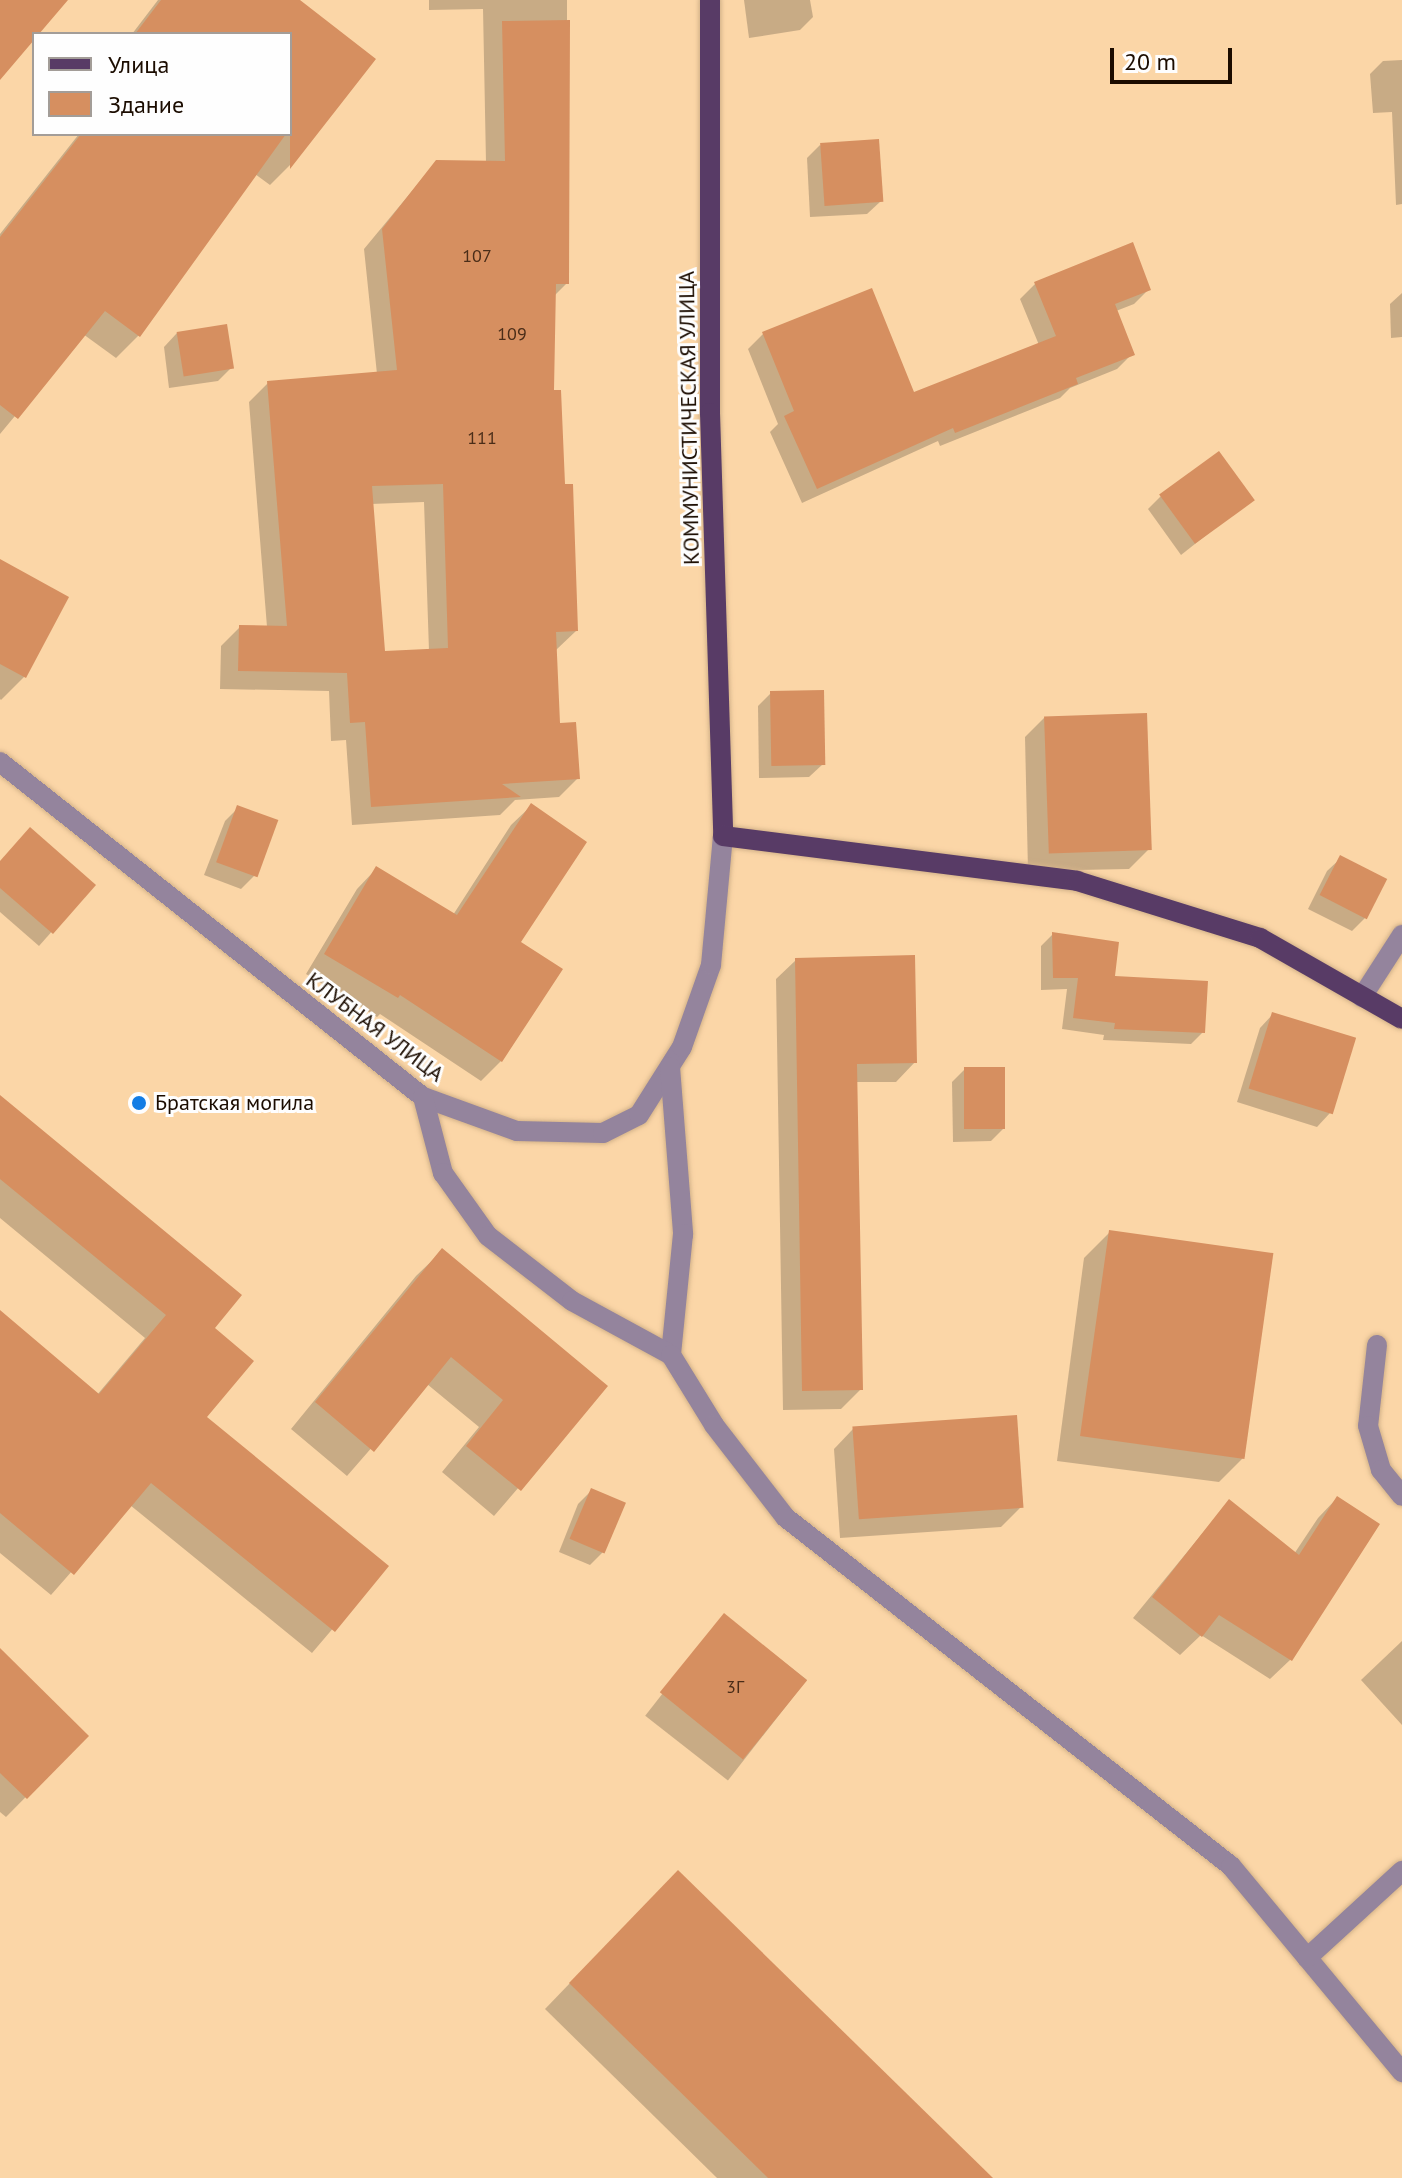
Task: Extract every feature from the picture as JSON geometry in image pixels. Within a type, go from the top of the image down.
[{"type":"main road","name":"КОММУНИСТИЧЕСКАЯ УЛИЦА","points":[[710,0],[710,413],[723,836]]},
{"type":"main road","points":[[723,836],[1077,881],[1260,938],[1402,1019]]},
{"type":"street","name":"КЛУБНАЯ УЛИЦА","points":[[0,762],[423,1097],[517,1131],[603,1133],[639,1115],[682,1047],[711,965],[723,836]]},
{"type":"street","points":[[1362,997],[1402,935]]},
{"type":"street","points":[[670,1067],[683,1234],[671,1355]]},
{"type":"street","points":[[423,1097],[443,1173],[488,1236],[572,1301],[671,1355],[714,1425],[785,1517],[1231,1866],[1402,2072]]},
{"type":"street","points":[[1377,1345],[1368,1426],[1381,1470],[1402,1496]]},
{"type":"street","points":[[1307,1958],[1402,1871]]},
{"type":"building","points":[[0,0],[68,0],[41,32],[32,32],[32,42],[0,80]]},
{"type":"building","points":[[161,0],[300,0],[376,59],[290,169],[292,32],[137,32]]},
{"type":"building","points":[[570,20],[569,284],[556,284],[554,390],[561,390],[565,484],[573,484],[578,631],[556,632],[560,723],[576,722],[580,779],[502,784],[521,797],[371,807],[365,722],[350,723],[347,673],[238,671],[239,625],[287,626],[267,381],[397,370],[382,229],[436,160],[505,161],[502,21]],"holes":[[[443,484],[448,648],[385,651],[372,486]]]},
{"type":"building","points":[[79,136],[285,136],[140,337],[105,311],[18,419],[0,405],[0,237]]},
{"type":"building","points":[[879,139],[883,202],[825,206],[820,143]]},
{"type":"building","points":[[1133,242],[1151,290],[1115,304],[1135,355],[1076,378],[1078,384],[955,433],[953,428],[817,489],[784,416],[794,411],[762,332],[872,288],[914,392],[1056,336],[1034,282]]},
{"type":"building","points":[[227,324],[234,368],[184,376],[177,332]]},
{"type":"building","points":[[1219,451],[1255,500],[1195,544],[1159,494]]},
{"type":"building","points":[[0,559],[69,597],[26,678],[0,664]]},
{"type":"building","points":[[824,690],[825,765],[771,766],[770,691]]},
{"type":"building","points":[[1147,713],[1152,850],[1049,854],[1044,717]]},
{"type":"building","points":[[531,803],[587,842],[521,942],[563,969],[502,1062],[400,995],[398,998],[324,954],[376,866],[457,915]]},
{"type":"building","points":[[237,805],[278,820],[257,877],[216,862]]},
{"type":"building","points":[[30,827],[96,885],[53,934],[0,888],[0,861]]},
{"type":"building","points":[[1340,855],[1387,879],[1367,919],[1320,895]]},
{"type":"building","points":[[1052,932],[1119,942],[1115,976],[1208,981],[1205,1033],[1114,1029],[1115,1023],[1073,1018],[1078,978],[1053,978]]},
{"type":"building","points":[[915,955],[917,1063],[857,1064],[863,1390],[802,1391],[795,958]]},
{"type":"building","points":[[1272,1012],[1356,1038],[1333,1114],[1249,1089]]},
{"type":"building","points":[[964,1067],[1005,1067],[1005,1129],[964,1129]]},
{"type":"building","points":[[0,1095],[242,1295],[215,1328],[254,1361],[207,1417],[389,1566],[335,1632],[151,1483],[74,1575],[0,1513],[0,1310],[99,1394],[166,1315],[0,1179]]},
{"type":"building","points":[[1109,1230],[1273,1253],[1244,1459],[1080,1436]]},
{"type":"building","points":[[442,1248],[608,1386],[521,1491],[466,1446],[503,1400],[451,1357],[374,1452],[315,1402]]},
{"type":"building","points":[[1017,1415],[1023,1508],[859,1519],[852,1427]]},
{"type":"building","points":[[591,1488],[626,1503],[604,1553],[570,1539]]},
{"type":"building","points":[[1337,1496],[1380,1524],[1292,1661],[1219,1615],[1202,1637],[1152,1597],[1229,1499],[1299,1555]]},
{"type":"building","points":[[724,1613],[807,1680],[743,1760],[660,1692]]},
{"type":"building","points":[[0,1648],[89,1736],[27,1799],[0,1773]]},
{"type":"building","points":[[678,1870],[993,2178],[768,2178],[569,1983]]},
{"type":"place","name":"Братская могила","points":[[139,1103]]}]
